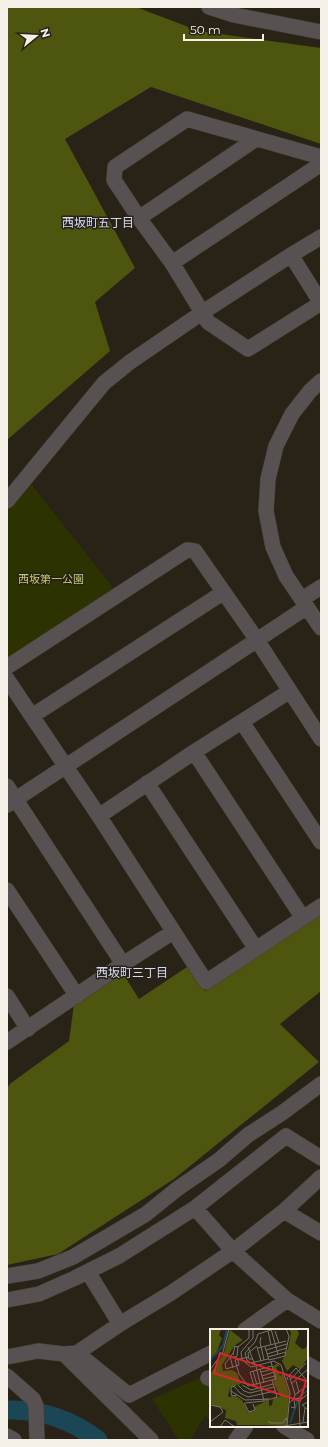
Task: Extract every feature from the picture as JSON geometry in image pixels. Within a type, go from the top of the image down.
[{"type":"street","points":[[209,7],[250,18],[321,32]]},
{"type":"street","points":[[291,255],[321,303],[248,349],[208,322],[172,263],[139,218],[114,180],[115,167],[187,119],[321,157]]},
{"type":"street","points":[[139,218],[256,139]]},
{"type":"street","points":[[172,263],[321,164]]},
{"type":"street","points":[[7,501],[104,383],[130,362],[203,312],[321,237]]},
{"type":"street","points":[[321,381],[310,391],[292,414],[276,446],[268,479],[266,511],[273,547],[286,576],[321,628]]},
{"type":"street","points":[[7,667],[187,550],[195,551],[290,690],[321,739]]},
{"type":"street","points":[[11,802],[256,640],[305,603],[321,587]]},
{"type":"street","points":[[32,716],[224,592]]},
{"type":"street","points":[[7,679],[99,816],[206,982],[321,906]]},
{"type":"street","points":[[99,816],[290,690]]},
{"type":"street","points":[[242,722],[321,842]]},
{"type":"street","points":[[194,752],[303,918]]},
{"type":"street","points":[[146,784],[256,949]]},
{"type":"street","points":[[7,786],[11,802],[123,964]]},
{"type":"street","points":[[7,890],[77,996]]},
{"type":"street","points":[[7,1042],[173,932]]},
{"type":"street","points":[[7,996],[28,1028]]},
{"type":"street","points":[[7,1276],[38,1271],[72,1257],[146,1214],[177,1189],[219,1160],[248,1135],[282,1113],[321,1084]]},
{"type":"street","points":[[7,1300],[39,1294],[119,1256],[195,1208],[286,1136],[321,1158]]},
{"type":"street","points":[[71,1354],[171,1293],[233,1252],[284,1211],[321,1177]]},
{"type":"street","points":[[195,1208],[233,1252],[287,1300],[321,1321]]},
{"type":"street","points":[[284,1211],[321,1233]]},
{"type":"street","points":[[88,1272],[120,1324]]},
{"type":"street","points":[[246,1329],[287,1300]]},
{"type":"street","points":[[7,1357],[38,1351],[71,1354],[129,1395],[210,1354]]},
{"type":"street","points":[[71,1354],[151,1440]]},
{"type":"street","points":[[308,1365],[321,1372]]},
{"type":"street","points":[[7,1376],[33,1399],[36,1406],[37,1440]]},
{"type":"street","points":[[236,1440],[245,1427]]},
{"type":"street","points":[[286,1427],[307,1440]]},
{"type":"street","points":[[7,1436],[14,1440]]},
{"type":"green space","points":[[7,7],[136,7],[199,31],[321,48],[321,144],[151,87],[65,139],[135,268],[95,302],[110,351],[7,440]]},
{"type":"green space","name":"西坂第一公園","points":[[31,484],[115,590],[9,660],[7,658],[7,510]]},
{"type":"green space","points":[[321,913],[321,991],[280,1024],[319,1062],[174,1179],[58,1254],[7,1265],[7,1088],[11,1083],[69,1041],[74,1004],[122,972],[139,999],[187,967],[205,991]]},
{"type":"green space","points":[[201,1377],[210,1382],[210,1419],[205,1416],[190,1440],[179,1440],[152,1399]]},
{"type":"waterway","points":[[7,1410],[31,1411],[55,1417],[66,1421],[98,1440]]},
{"type":"district","name":"西坂町五丁目","points":[[98,223]]},
{"type":"district","name":"西坂町三丁目","points":[[132,973]]}]
